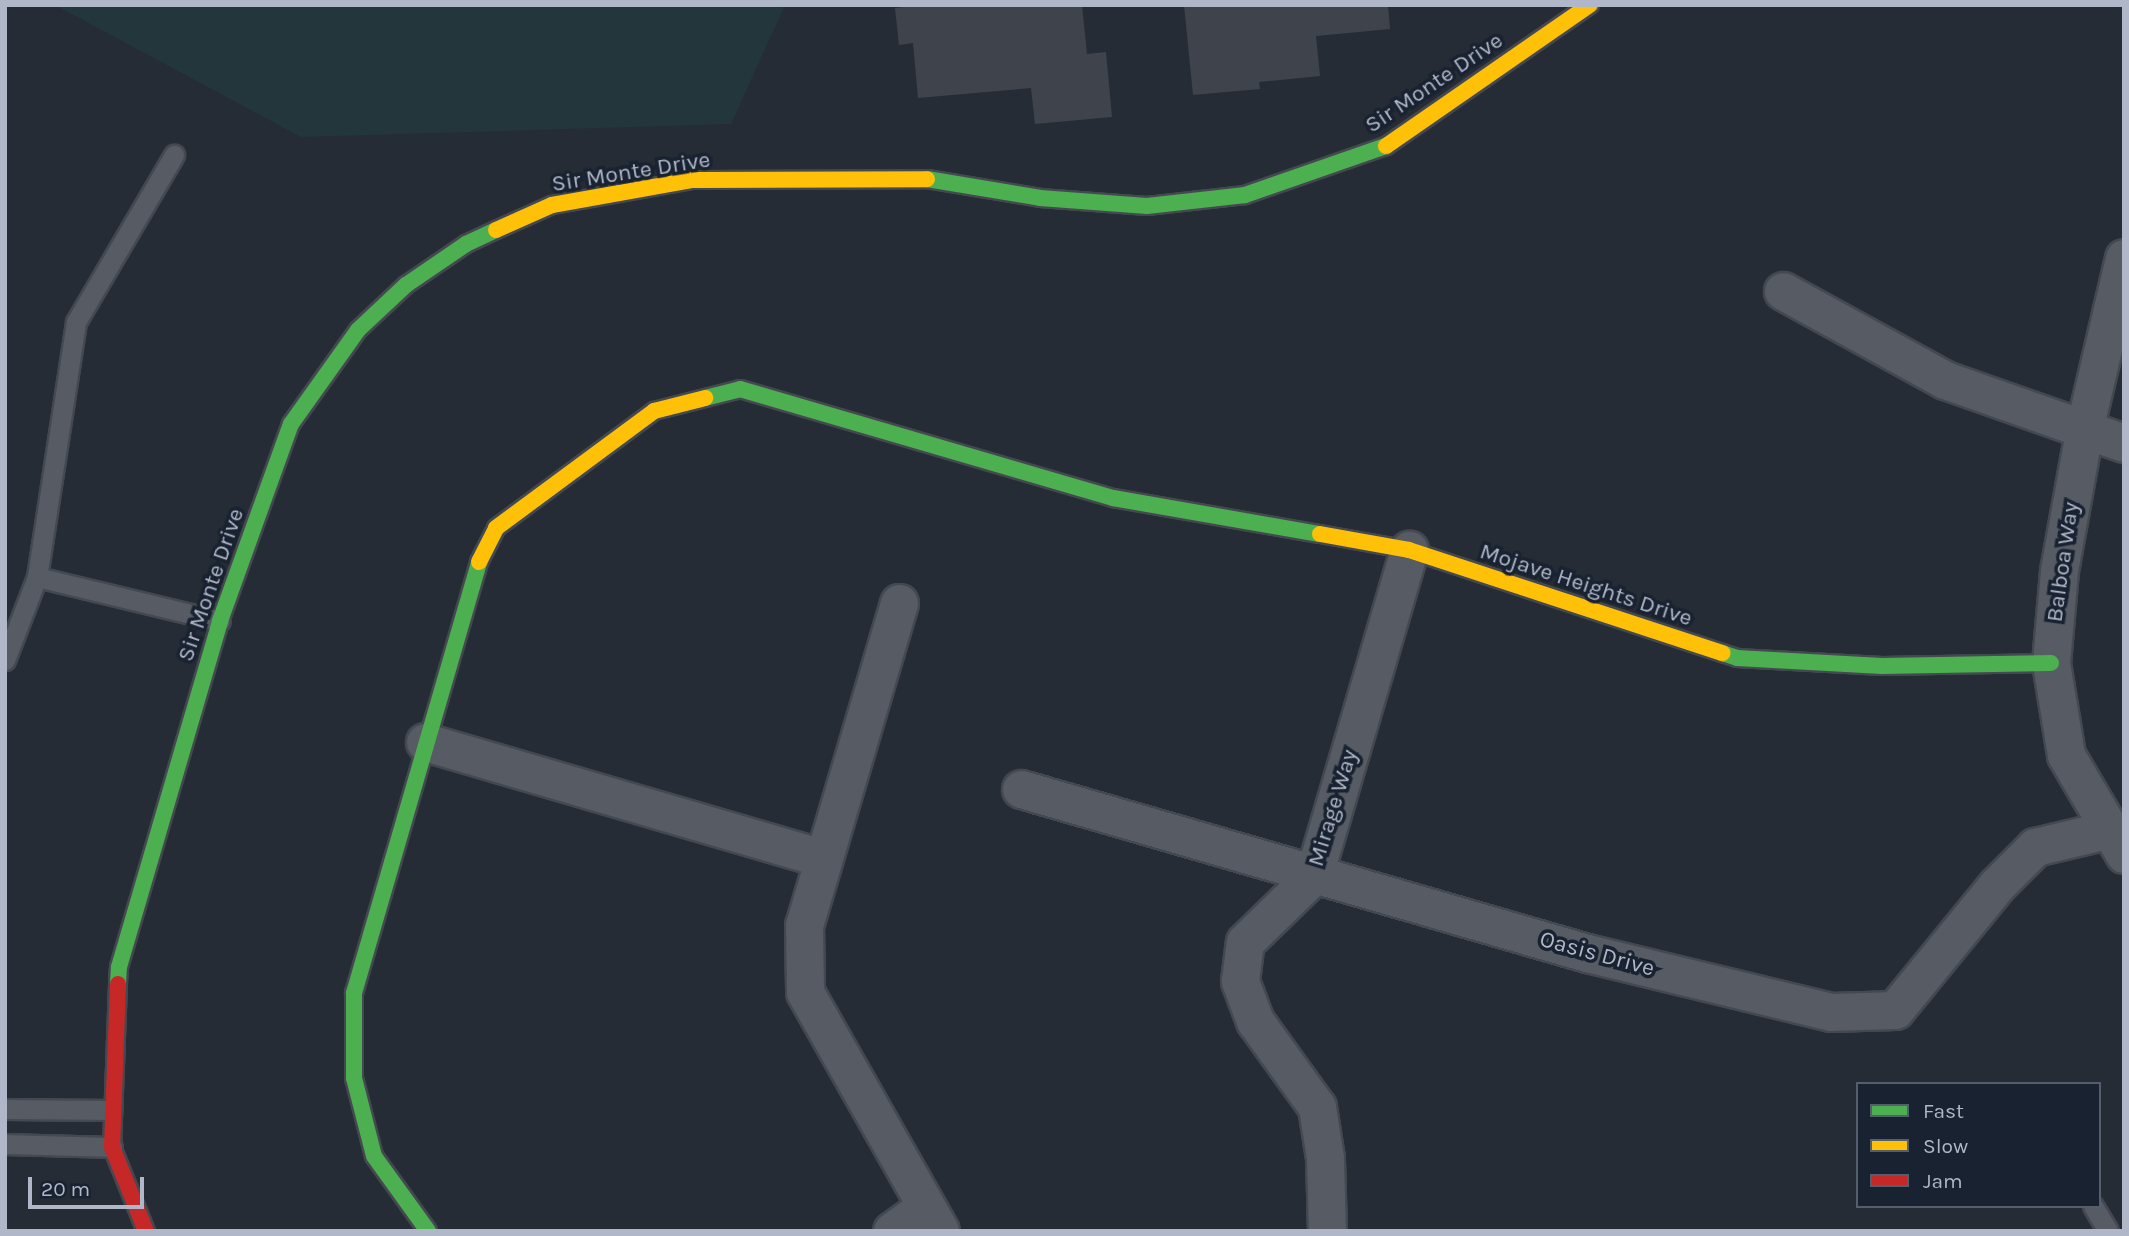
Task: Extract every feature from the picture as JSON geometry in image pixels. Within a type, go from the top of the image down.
[{"type":"street","name":"Sir Monte Drive","points":[[112,1147],[111,1110],[119,967],[220,621],[291,424],[358,330],[406,285],[478,239],[552,205],[693,180],[906,176],[1040,198],[1147,206],[1245,195],[1382,149],[1590,5]]},
{"type":"street","name":"Balboa Way","points":[[2118,841],[2066,755],[2051,663],[2059,571],[2085,426],[2124,258]]},
{"type":"street","points":[[1783,291],[1945,380],[2085,426],[2124,443]]},
{"type":"street","name":"Mojave Heights Drive","points":[[428,1231],[374,1156],[354,1078],[354,993],[471,579],[496,528],[654,411],[740,389],[1113,498],[1409,550],[1737,658],[1882,666],[2051,663]]},
{"type":"street","name":"Mirage Way","points":[[1327,1231],[1325,1158],[1317,1107],[1255,1021],[1240,981],[1245,942],[1314,875],[1409,550]]},
{"type":"street","points":[[892,1231],[932,1219],[858,1078],[805,992],[804,925],[821,858],[899,603]]},
{"type":"street","points":[[425,742],[821,858]]},
{"type":"street","name":"Oasis Drive","points":[[1021,789],[1587,953],[1831,1012],[1895,1010],[1997,884],[2035,847],[2118,841]]},
{"type":"street","points":[[112,1147],[146,1231]]},
{"type":"lane","points":[[5,660],[37,577],[76,322],[174,155]]},
{"type":"lane","points":[[37,577],[220,621]]},
{"type":"lane","points":[[5,1110],[111,1110]]},
{"type":"lane","points":[[5,1144],[112,1147]]},
{"type":"lane","points":[[2094,1208],[2108,1231]]},
{"type":"green space","points":[[55,5],[785,5],[731,124],[301,137]]},
{"type":"building","points":[[922,5],[1082,5],[1087,54],[1106,52],[1112,117],[1035,124],[1031,88],[918,98],[913,43],[899,45],[895,8]]},
{"type":"building","points":[[1184,5],[1388,5],[1390,29],[1316,36],[1320,76],[1259,82],[1260,89],[1193,95]]},
{"type":"traffic: fast","points":[[927,179],[1040,198],[1147,206],[1245,195],[1386,146]]},
{"type":"traffic: fast","points":[[118,984],[119,967],[220,621],[291,424],[358,330],[406,285],[466,244],[496,230]]},
{"type":"traffic: fast","points":[[705,398],[740,389],[1113,498],[1320,534]]},
{"type":"traffic: fast","points":[[428,1231],[374,1156],[354,1078],[354,993],[479,562]]},
{"type":"traffic: fast","points":[[1722,653],[1737,658],[1882,666],[2051,663]]},
{"type":"traffic: slow","points":[[1386,146],[1590,5]]},
{"type":"traffic: slow","points":[[496,230],[552,205],[693,180],[927,179]]},
{"type":"traffic: slow","points":[[479,562],[496,528],[654,411],[705,398]]},
{"type":"traffic: slow","points":[[1320,534],[1409,550],[1722,653]]},
{"type":"traffic: jam","points":[[118,984],[112,1147],[146,1231]]}]
